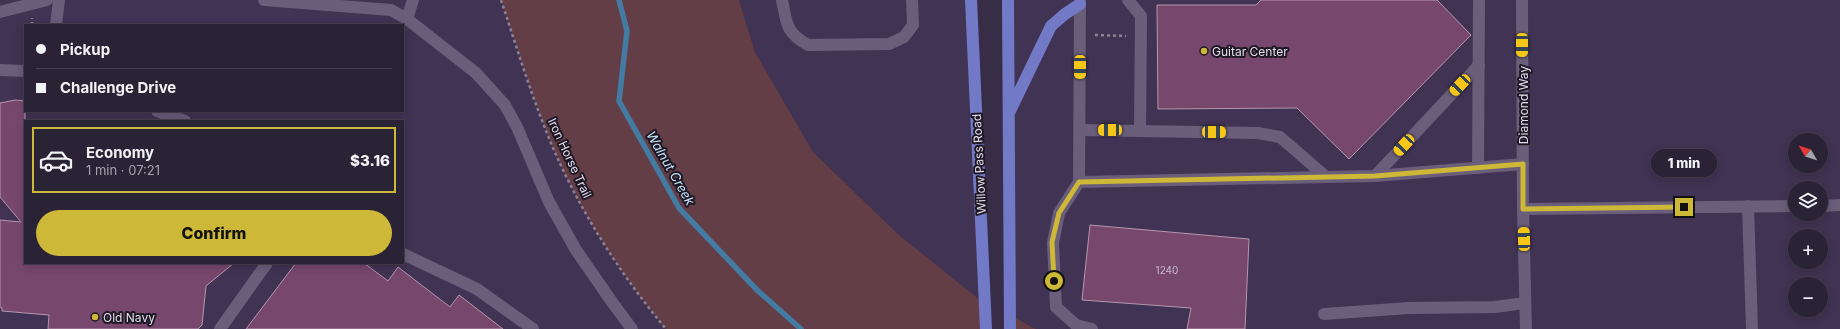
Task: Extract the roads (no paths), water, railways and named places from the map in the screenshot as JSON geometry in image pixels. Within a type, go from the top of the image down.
[{"type":"main road","name":"Willow Pass Road","points":[[971,0],[986,329]]},
{"type":"main road","points":[[1008,0],[1010,329]]},
{"type":"main road","points":[[1009,114],[1051,26],[1080,2]]},
{"type":"street","points":[[0,12],[47,0]]},
{"type":"street","points":[[56,24],[59,0]]},
{"type":"street","points":[[264,0],[391,10],[407,19],[476,73],[505,105],[517,127],[546,196],[576,250],[632,329]]},
{"type":"street","points":[[407,19],[413,0]]},
{"type":"street","points":[[782,0],[789,30],[797,39],[808,45],[889,44],[904,37],[913,25],[912,0]]},
{"type":"street","points":[[1478,168],[1479,0]]},
{"type":"street","name":"Diamond Way","points":[[1522,0],[1523,209],[1526,329]]},
{"type":"street","points":[[1080,2],[1081,130],[1079,182],[1059,213],[1052,242],[1056,307],[1076,325],[1092,329]]},
{"type":"street","points":[[1134,2],[1141,16],[1140,131]]},
{"type":"street","points":[[1375,176],[1479,66]]},
{"type":"street","points":[[0,70],[24,71]]},
{"type":"street","points":[[160,112],[182,120]]},
{"type":"street","points":[[1081,130],[1258,133],[1280,137],[1325,176]]},
{"type":"street","points":[[1079,182],[1375,176],[1523,164]]},
{"type":"street","points":[[1828,206],[1840,205]]},
{"type":"street","points":[[1748,206],[1752,329]]},
{"type":"street","points":[[1523,209],[1788,206]]},
{"type":"street","points":[[404,254],[477,289],[533,329]]},
{"type":"street","points":[[220,329],[266,264]]},
{"type":"street","points":[[1324,314],[1409,308],[1495,308],[1525,303]]},
{"type":"waterway","name":"Walnut Creek","points":[[619,0],[627,31],[619,101],[679,208],[757,290],[801,329]]},
{"type":"place","name":"Guitar Center","points":[[1204,51]]},
{"type":"place","name":"Old Navy","points":[[95,317]]}]
